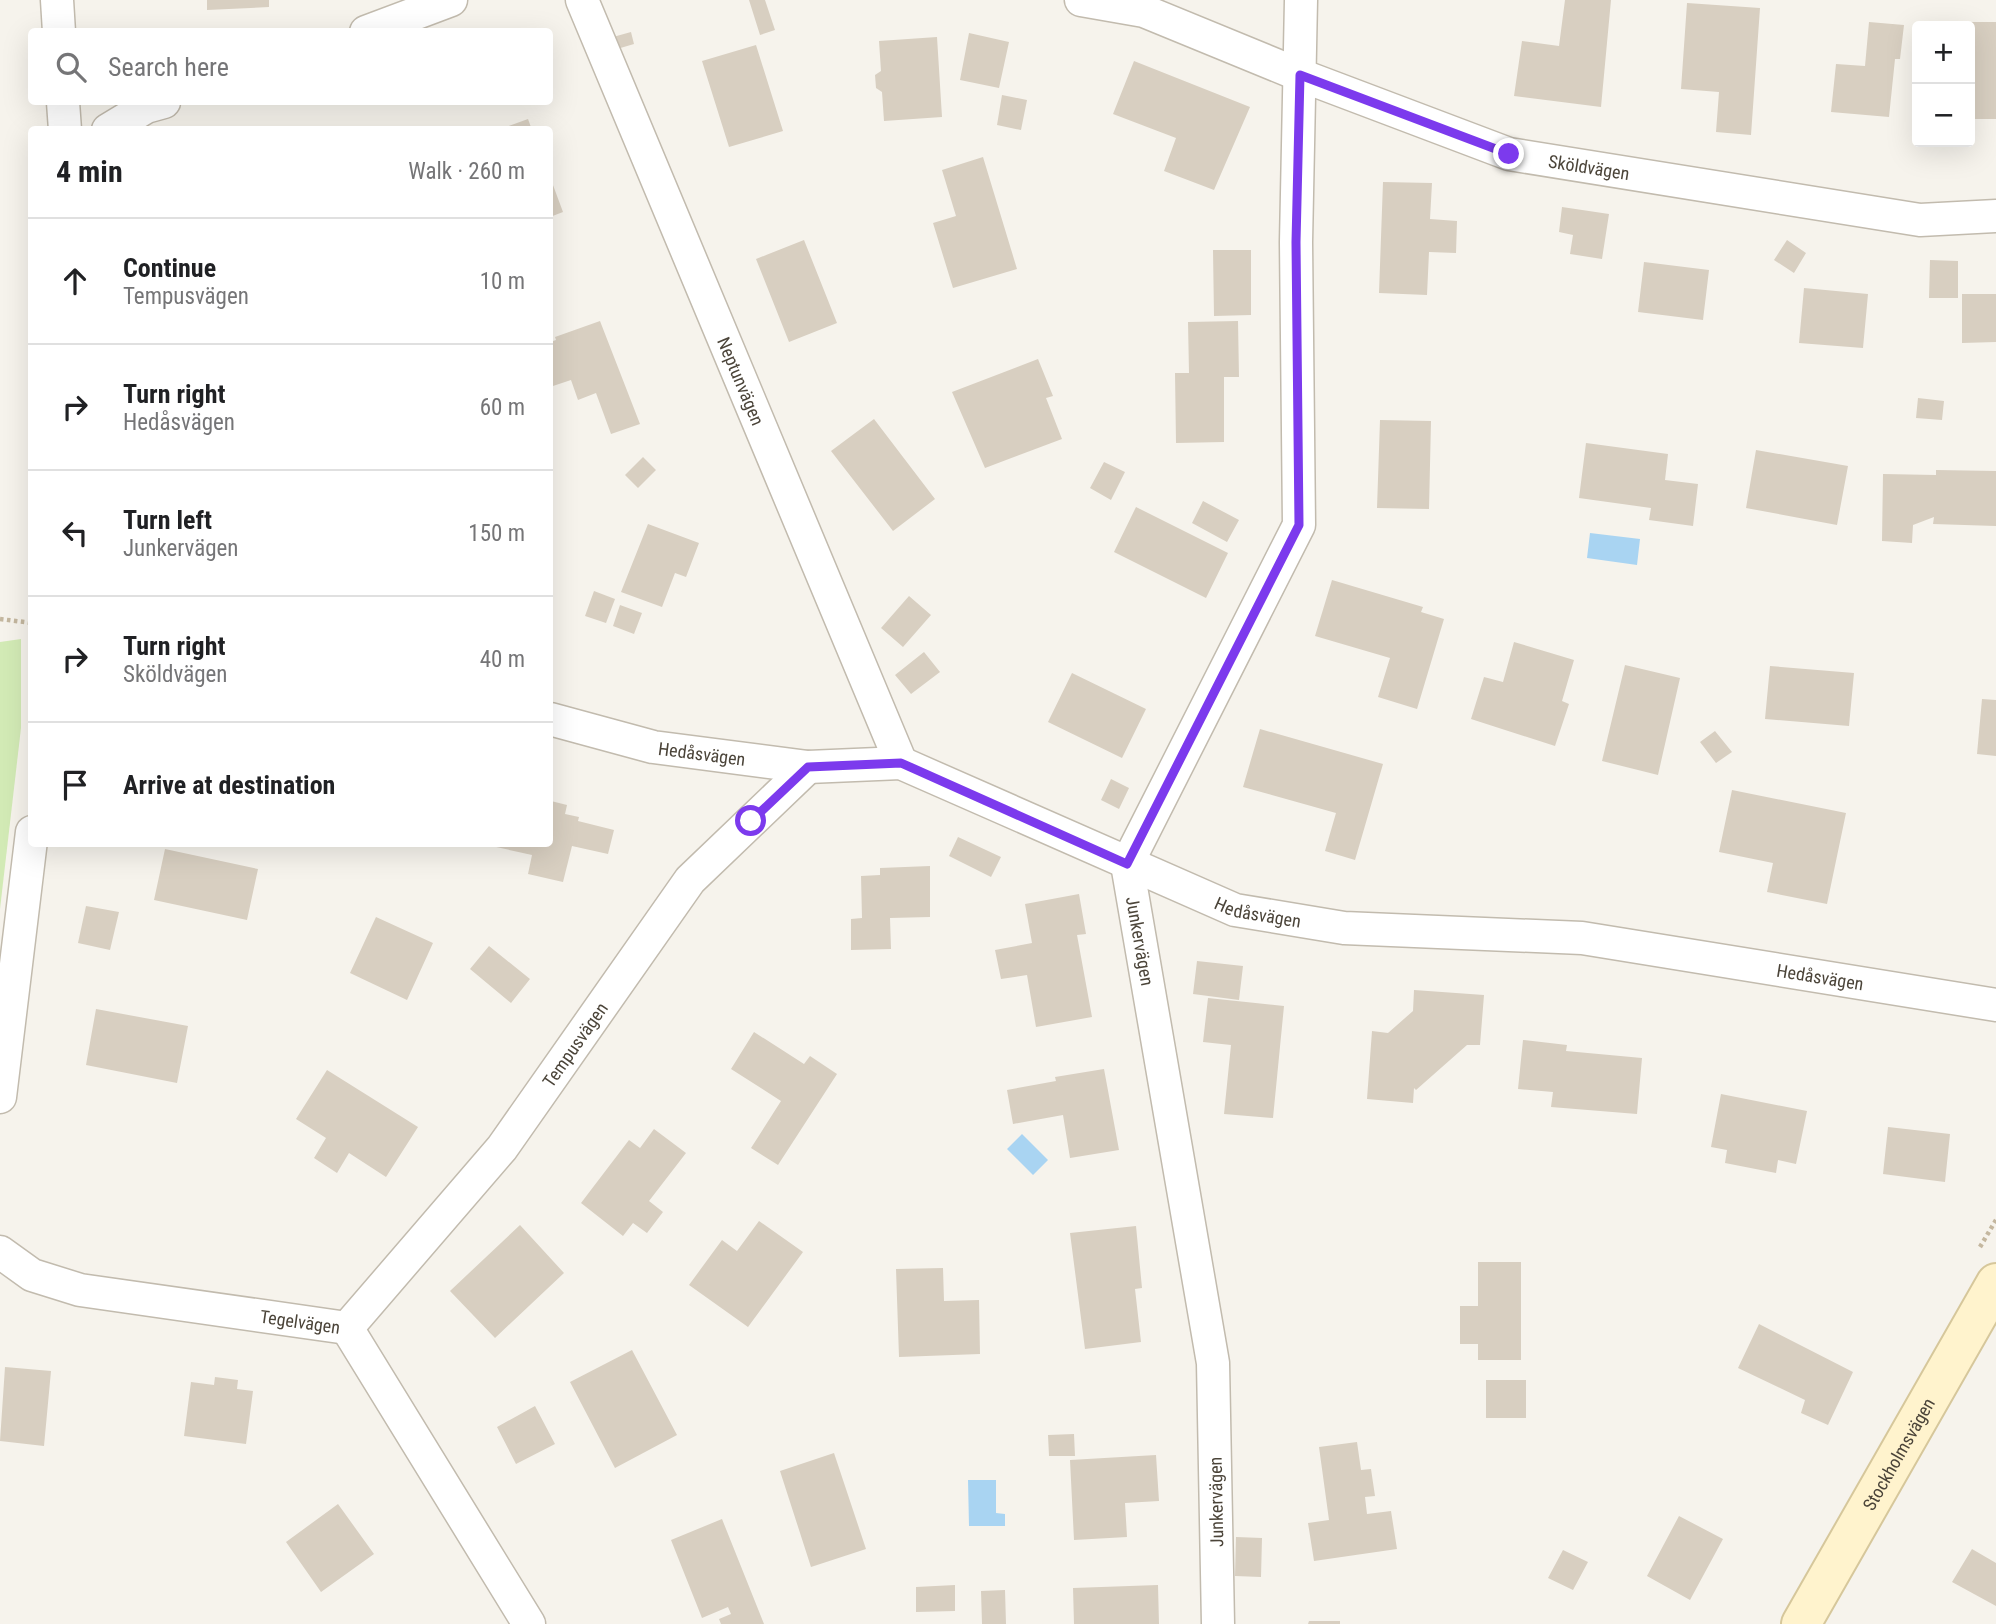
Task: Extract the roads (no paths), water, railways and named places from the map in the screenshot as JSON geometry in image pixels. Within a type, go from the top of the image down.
[{"type":"main road","name":"Stockholmsvägen","points":[[1801,1624],[1996,1283]]},
{"type":"street","points":[[57,0],[59,28]]},
{"type":"street","points":[[377,28],[451,0]]},
{"type":"street","name":"Neptunvägen","points":[[582,0],[901,763]]},
{"type":"street","name":"Sköldvägen","points":[[1081,0],[1144,11],[1300,75],[1509,154],[1920,220],[1996,216]]},
{"type":"street","points":[[1127,864],[1299,525],[1296,242],[1301,0]]},
{"type":"street","points":[[63,105],[65,126]]},
{"type":"street","points":[[115,126],[153,105]]},
{"type":"street","name":"Hedåsvägen","points":[[553,720],[653,747],[808,767],[901,763],[1236,910],[1344,928],[1581,938],[1996,1005]]},
{"type":"street","name":"Tempusvägen","points":[[347,1328],[502,1148],[690,880],[808,767]]},
{"type":"street","points":[[0,1097],[30,847]]},
{"type":"street","name":"Junkervägen","points":[[1127,864],[1213,1363],[1218,1624]]},
{"type":"street","name":"Tegelvägen","points":[[0,1252],[32,1275],[80,1290],[347,1328],[529,1624]]},
{"type":"water","points":[[1590,533],[1640,539],[1637,565],[1587,558]]},
{"type":"water","points":[[1022,1134],[1048,1160],[1033,1175],[1007,1149]]},
{"type":"water","points":[[968,1480],[996,1480],[996,1513],[1005,1514],[1005,1526],[969,1526]]}]
